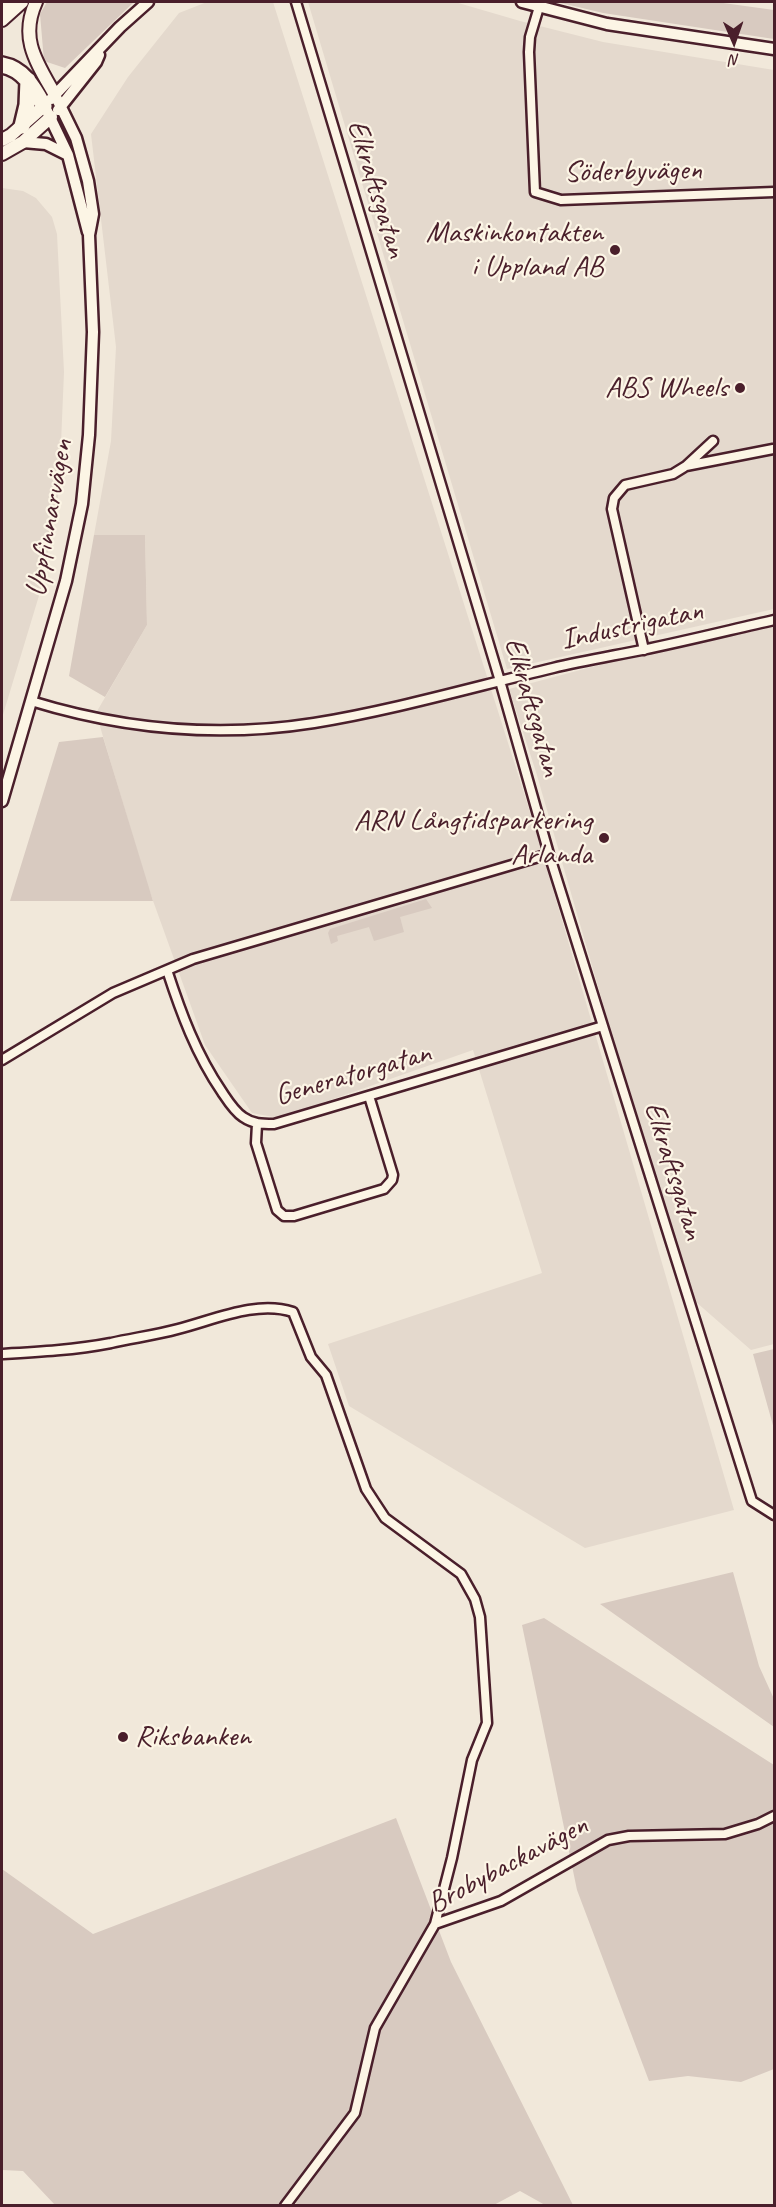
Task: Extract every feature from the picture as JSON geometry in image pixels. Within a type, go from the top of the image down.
[{"type":"highway","points":[[2,65],[15,69],[28,80],[50,106]]},
{"type":"highway","points":[[22,126],[27,105],[28,80]]},
{"type":"main road","points":[[2,8],[9,2]]},
{"type":"main road","points":[[2,20],[22,2]]},
{"type":"main road","points":[[36,2],[29,21],[29,41],[50,106]]},
{"type":"main road","points":[[2,140],[50,106]]},
{"type":"main road","points":[[2,154],[23,142],[50,106]]},
{"type":"street","points":[[50,106],[102,47],[148,2]]},
{"type":"street","name":"Elkraftsgatan","points":[[296,2],[500,681],[549,854],[752,1501],[774,1515]]},
{"type":"street","points":[[522,2],[608,24],[774,49]]},
{"type":"street","name":"Söderbyvägen","points":[[539,7],[533,22],[529,52],[535,192],[561,200],[774,192]]},
{"type":"street","points":[[62,107],[96,62],[102,47]]},
{"type":"street","name":"Uppfinnarvägen","points":[[2,801],[66,581],[82,504],[86,469],[93,362],[89,235],[93,214],[88,181],[76,138],[62,107],[50,106],[68,155],[89,235]]},
{"type":"street","points":[[23,142],[46,144],[68,155]]},
{"type":"street","points":[[644,650],[612,509],[614,498],[625,485],[673,474],[686,466],[713,441]]},
{"type":"street","points":[[686,466],[773,449]]},
{"type":"street","name":"Industrigatan","points":[[31,701],[70,713],[131,724],[182,729],[264,729],[358,715],[774,620]]},
{"type":"street","points":[[2,1060],[94,1004],[193,959],[549,854]]},
{"type":"street","name":"Generatorgatan","points":[[167,970],[189,1035],[204,1064],[233,1108],[244,1118],[257,1124],[274,1124],[603,1026]]},
{"type":"street","points":[[257,1124],[256,1143],[277,1210],[284,1216],[294,1216],[384,1190],[392,1180],[393,1175],[369,1095]]},
{"type":"street","points":[[2,1354],[68,1349],[107,1343],[176,1330],[244,1311],[280,1308],[293,1312],[311,1357],[326,1375],[366,1489],[385,1518],[461,1574],[475,1599],[480,1617],[487,1724],[472,1760],[452,1858],[435,1924]]},
{"type":"street","name":"Brobybackavägen","points":[[285,2205],[355,2113],[375,2028],[435,1924],[501,1900],[608,1840],[629,1836],[725,1834],[758,1824],[774,1816]]},
{"type":"shaded area","points":[[47,2],[134,2],[65,68],[44,61],[40,14]]},
{"type":"shaded area","points":[[207,2],[273,2],[536,831],[734,1510],[585,1548],[349,1406],[328,1344],[542,1273],[473,1050],[279,1118],[252,1113],[205,1045],[147,884],[96,713],[147,625],[145,535],[94,535],[111,441],[116,347],[91,134],[128,77],[179,13]]},
{"type":"shaded area","points":[[308,2],[455,2],[603,42],[774,70],[774,609],[507,669]]},
{"type":"shaded area","points":[[557,2],[716,2],[774,10],[774,39],[603,13]]},
{"type":"shaded area","points":[[2,188],[23,191],[36,198],[52,217],[57,234],[64,372],[59,491],[41,589],[2,718]]},
{"type":"shaded area","points":[[94,535],[145,535],[147,625],[105,697],[69,676]]},
{"type":"shaded area","points":[[774,627],[774,1344],[751,1350],[688,1295],[653,1164],[509,689],[644,653]]},
{"type":"shaded area","points":[[103,737],[153,901],[10,901],[59,742]]},
{"type":"shaded area","points":[[426,899],[432,908],[400,917],[404,932],[374,941],[369,927],[337,936],[338,941],[331,944],[328,933],[330,929]]},
{"type":"shaded area","points":[[774,1349],[774,1429],[753,1354]]},
{"type":"shaded area","points":[[733,1572],[759,1666],[774,1699],[774,1727],[600,1604]]},
{"type":"shaded area","points":[[544,1618],[774,1765],[774,2069],[741,2082],[688,2076],[649,2081],[577,1890],[522,1625]]},
{"type":"shaded area","points":[[396,1818],[451,1962],[573,2205],[545,2205],[520,2191],[492,2206],[302,2206],[295,2203],[294,2206],[55,2205],[23,2171],[2,2170],[2,1869],[93,1934]]},
{"type":"place","name":"Maskinkontakten i Uppland AB","points":[[615,250]]},
{"type":"place","name":"ABS Wheels","points":[[740,388]]},
{"type":"place","name":"ARN Långtidsparkering Arlanda","points":[[604,838]]},
{"type":"place","name":"Riksbanken","points":[[123,1737]]}]
